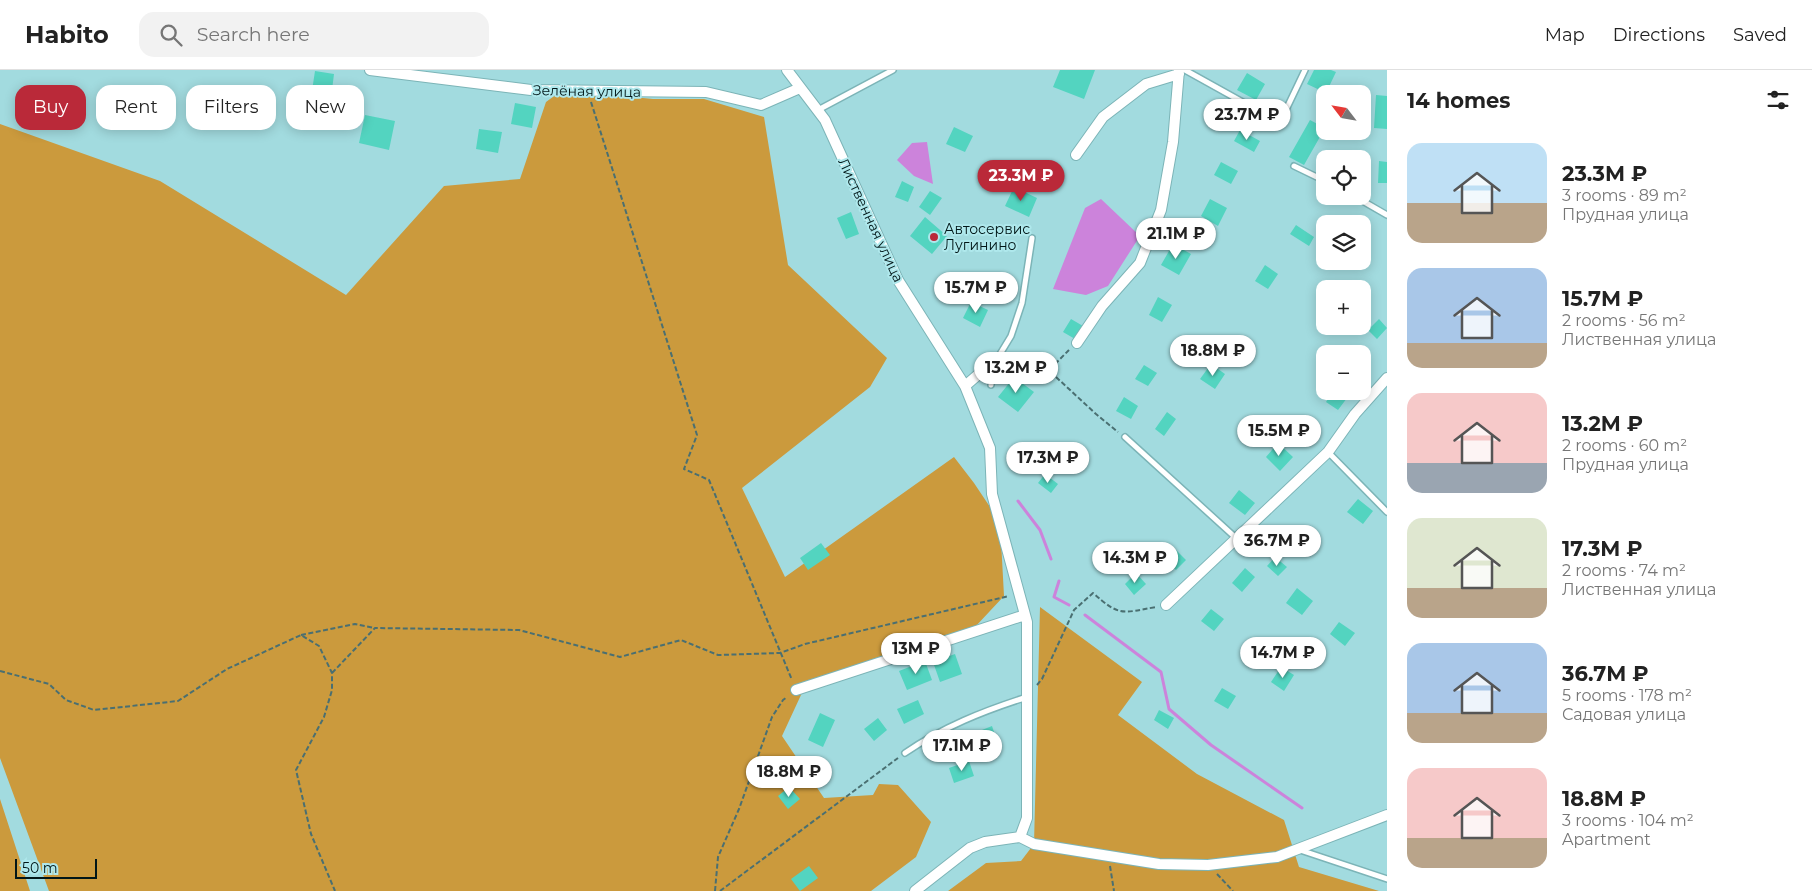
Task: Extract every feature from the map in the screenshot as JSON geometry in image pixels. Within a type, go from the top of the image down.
[{"type":"street","name":"Зелёная улица","points":[[370,70],[531,90],[706,92],[762,105],[800,88]]},
{"type":"street","name":"Лиственная улица","points":[[787,70],[808,101],[824,120],[898,280],[965,386],[990,448],[992,494],[1027,622],[1027,818],[1020,837]]},
{"type":"street","points":[[1076,155],[1103,117],[1146,84],[1181,71],[1174,142],[1157,219],[1140,263],[1102,306],[1077,343]]},
{"type":"street","points":[[965,386],[987,367],[1014,363],[1048,370]]},
{"type":"street","points":[[1166,605],[1328,452],[1355,414],[1387,378]]},
{"type":"street","points":[[796,690],[1025,615]]},
{"type":"street","points":[[915,891],[970,848],[985,842],[1020,837],[1034,844],[1159,864],[1208,865],[1277,856],[1387,815]]},
{"type":"lane","points":[[817,110],[893,70]]},
{"type":"lane","points":[[1181,71],[1274,120],[1283,116],[1305,70]]},
{"type":"lane","points":[[1294,166],[1316,177]]},
{"type":"lane","points":[[1370,205],[1387,215]]},
{"type":"lane","points":[[990,385],[993,366],[1011,336],[1022,303],[1032,238]]},
{"type":"lane","points":[[1125,437],[1236,538]]},
{"type":"lane","points":[[1328,452],[1387,512]]},
{"type":"lane","points":[[905,753],[930,735],[962,720],[1028,697]]},
{"type":"lane","points":[[1297,849],[1387,879]]},
{"type":"path","points":[[587,91],[698,435],[684,470],[709,480],[796,690],[783,700],[772,717],[740,809],[718,857],[715,891]]},
{"type":"path","points":[[1077,343],[1048,370],[1096,414],[1125,437]]},
{"type":"path","points":[[0,671],[49,684],[66,700],[94,710],[178,701],[228,669],[301,635],[355,624],[375,628],[519,630],[620,657],[681,640],[718,655],[780,653],[805,644],[1019,593]]},
{"type":"path","points":[[1028,697],[1042,679],[1074,610],[1093,593],[1110,608],[1122,613],[1166,605]]},
{"type":"path","points":[[332,673],[375,628]]},
{"type":"path","points":[[301,635],[319,646],[332,673],[332,690],[324,717],[296,770],[311,834],[335,891]]},
{"type":"path","points":[[720,891],[905,753]]},
{"type":"path","points":[[1208,865],[1233,891]]},
{"type":"shaded area","points":[[565,88],[653,99],[704,99],[764,117],[788,265],[887,358],[870,387],[742,488],[785,577],[954,457],[1000,522],[1004,596],[975,627],[807,682],[782,736],[824,798],[873,795],[879,784],[898,785],[931,822],[916,857],[871,891],[49,891],[0,758],[0,124],[160,181],[346,295],[444,186],[520,179],[546,102]]},
{"type":"shaded area","points":[[927,142],[933,184],[914,176],[897,160],[912,143]]},
{"type":"shaded area","points":[[1101,199],[1140,236],[1108,286],[1086,295],[1053,289],[1085,208]]},
{"type":"shaded area","points":[[1040,607],[1142,682],[1118,715],[1197,774],[1284,820],[1299,867],[1379,891],[948,891],[986,863],[1021,861],[1034,844]]},
{"type":"shaded area","points":[[0,799],[30,891],[0,891]]},
{"type":"building","points":[[1060,70],[1095,70],[1084,99],[1053,87]]},
{"type":"building","points":[[1314,70],[1331,70],[1336,72],[1330,85],[1316,85],[1316,88],[1307,84]]},
{"type":"building","points":[[315,71],[334,74],[333,85],[313,85]]},
{"type":"building","points":[[1247,73],[1265,84],[1256,100],[1237,90]]},
{"type":"building","points":[[1376,95],[1387,96],[1387,129],[1374,128]]},
{"type":"building","points":[[515,103],[536,107],[532,128],[511,124]]},
{"type":"building","points":[[365,115],[395,121],[389,150],[359,143],[362,130],[364,130]]},
{"type":"building","points":[[1310,120],[1316,123],[1316,140],[1318,140],[1304,165],[1289,157]]},
{"type":"building","points":[[954,127],[973,136],[965,152],[946,144]]},
{"type":"building","points":[[479,129],[502,132],[498,153],[476,149]]},
{"type":"building","points":[[1240,130],[1260,141],[1254,152],[1234,141]]},
{"type":"building","points":[[1379,161],[1387,162],[1387,183],[1378,183]]},
{"type":"building","points":[[1221,162],[1238,171],[1231,184],[1214,175]]},
{"type":"building","points":[[1032,165],[1049,173],[1044,183],[1027,176]]},
{"type":"building","points":[[902,181],[914,187],[908,202],[895,197]]},
{"type":"building","points":[[1014,187],[1037,198],[1029,217],[1005,206]]},
{"type":"building","points":[[930,191],[942,198],[930,215],[919,207]]},
{"type":"building","points":[[1210,199],[1227,208],[1218,226],[1201,216]]},
{"type":"building","points":[[851,212],[859,234],[846,239],[837,218]]},
{"type":"building","points":[[925,217],[947,236],[932,254],[910,236]]},
{"type":"building","points":[[1296,225],[1314,237],[1309,246],[1290,234]]},
{"type":"building","points":[[1173,244],[1191,254],[1179,275],[1161,265]]},
{"type":"building","points":[[1265,265],[1278,274],[1268,289],[1255,281]]},
{"type":"building","points":[[1158,297],[1172,305],[1162,322],[1149,315]]},
{"type":"building","points":[[971,302],[988,310],[980,327],[963,318]]},
{"type":"building","points":[[1071,319],[1083,326],[1075,339],[1063,332]]},
{"type":"building","points":[[1379,319],[1387,328],[1377,339],[1371,333],[1371,327]]},
{"type":"building","points":[[1211,364],[1225,374],[1215,389],[1200,379]]},
{"type":"building","points":[[1144,365],[1157,373],[1148,386],[1135,379]]},
{"type":"building","points":[[1014,377],[1034,392],[1018,412],[998,397]]},
{"type":"building","points":[[1124,397],[1138,406],[1131,419],[1116,411]]},
{"type":"building","points":[[1327,400],[1346,400],[1338,410],[1326,402]]},
{"type":"building","points":[[1167,412],[1176,419],[1164,436],[1155,429]]},
{"type":"building","points":[[1308,423],[1319,434],[1308,445],[1297,434]]},
{"type":"building","points":[[1278,443],[1293,457],[1280,471],[1266,457]]},
{"type":"building","points":[[1045,474],[1058,484],[1051,493],[1038,483]]},
{"type":"building","points":[[1239,490],[1255,503],[1245,515],[1229,503]]},
{"type":"building","points":[[1358,499],[1373,511],[1363,524],[1347,512]]},
{"type":"building","points":[[1304,532],[1315,540],[1303,557],[1292,549]]},
{"type":"building","points":[[821,543],[830,555],[808,570],[800,558]]},
{"type":"building","points":[[1171,545],[1186,560],[1176,570],[1161,556]]},
{"type":"building","points":[[1275,557],[1287,567],[1278,576],[1267,566]]},
{"type":"building","points":[[1245,568],[1255,577],[1242,592],[1232,583]]},
{"type":"building","points":[[1136,573],[1146,584],[1134,595],[1125,584]]},
{"type":"building","points":[[1297,588],[1313,601],[1302,615],[1286,603]]},
{"type":"building","points":[[1211,609],[1224,619],[1214,631],[1201,621]]},
{"type":"building","points":[[1339,622],[1355,633],[1345,646],[1330,634]]},
{"type":"building","points":[[955,654],[962,674],[940,682],[933,662]]},
{"type":"building","points":[[925,661],[932,680],[907,690],[899,671]]},
{"type":"building","points":[[1281,667],[1294,675],[1284,691],[1271,682]]},
{"type":"building","points":[[1222,688],[1236,696],[1228,709],[1214,701]]},
{"type":"building","points":[[918,700],[924,714],[904,724],[897,709]]},
{"type":"building","points":[[1159,710],[1174,718],[1168,729],[1154,720]]},
{"type":"building","points":[[820,713],[835,720],[823,747],[808,740]]},
{"type":"building","points":[[878,718],[887,730],[874,741],[864,729]]},
{"type":"building","points":[[992,726],[999,747],[980,754],[972,734]]},
{"type":"building","points":[[969,761],[974,776],[954,783],[949,768]]},
{"type":"building","points":[[789,787],[800,799],[788,809],[778,796]]},
{"type":"building","points":[[809,866],[818,878],[800,891],[791,879]]},
{"type":"waterway","points":[[1018,501],[1040,530],[1051,559]]},
{"type":"waterway","points":[[1059,581],[1054,597],[1069,605]]},
{"type":"waterway","points":[[1085,615],[1161,672],[1169,709],[1211,745],[1302,808]]},
{"type":"place","name":"Автосервис Лугинино","points":[[934,237]]}]
